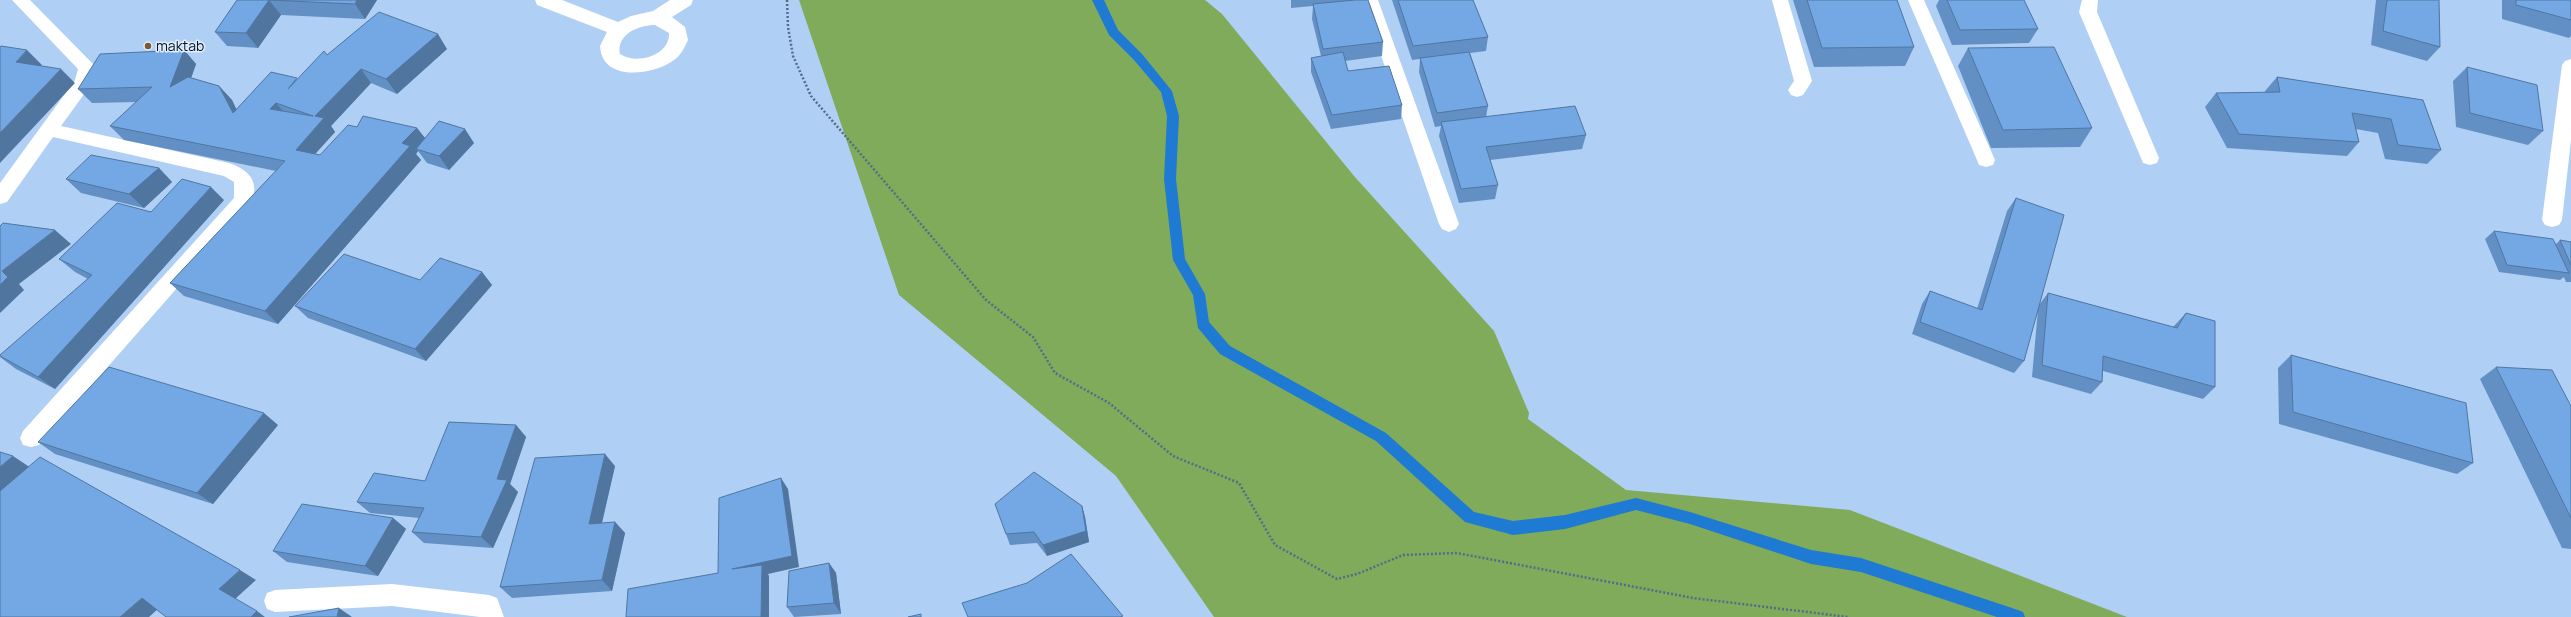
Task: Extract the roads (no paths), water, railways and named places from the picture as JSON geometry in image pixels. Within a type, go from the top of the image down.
[{"type":"street","points":[[544,0],[620,30]]},
{"type":"street","points":[[658,18],[684,0]]},
{"type":"street","points":[[658,18],[669,21],[677,27],[680,36],[677,45],[670,54],[658,62],[645,66],[619,63],[612,57],[609,48],[612,38],[620,30],[644,19],[658,18]]},
{"type":"lane","points":[[0,196],[50,130],[84,81],[86,67],[20,0]]},
{"type":"lane","points":[[1370,0],[1449,224]]},
{"type":"lane","points":[[1780,0],[1801,68],[1803,81],[1797,90]]},
{"type":"lane","points":[[1916,0],[1986,160]]},
{"type":"lane","points":[[2090,0],[2088,12],[2150,158]]},
{"type":"lane","points":[[2552,220],[2571,65]]},
{"type":"lane","points":[[31,438],[243,200],[244,179],[229,170],[50,130]]},
{"type":"lane","points":[[275,601],[392,594],[489,606],[492,617]]},
{"type":"waterway","points":[[1098,0],[1113,32],[1138,57],[1166,91],[1173,116],[1170,179],[1179,260],[1199,294],[1203,324],[1225,350],[1381,437],[1470,517],[1513,528],[1565,522],[1636,504],[1690,518],[1811,557],[1861,565],[2018,617]]},
{"type":"place","name":"maktab","points":[[148,46]]}]
